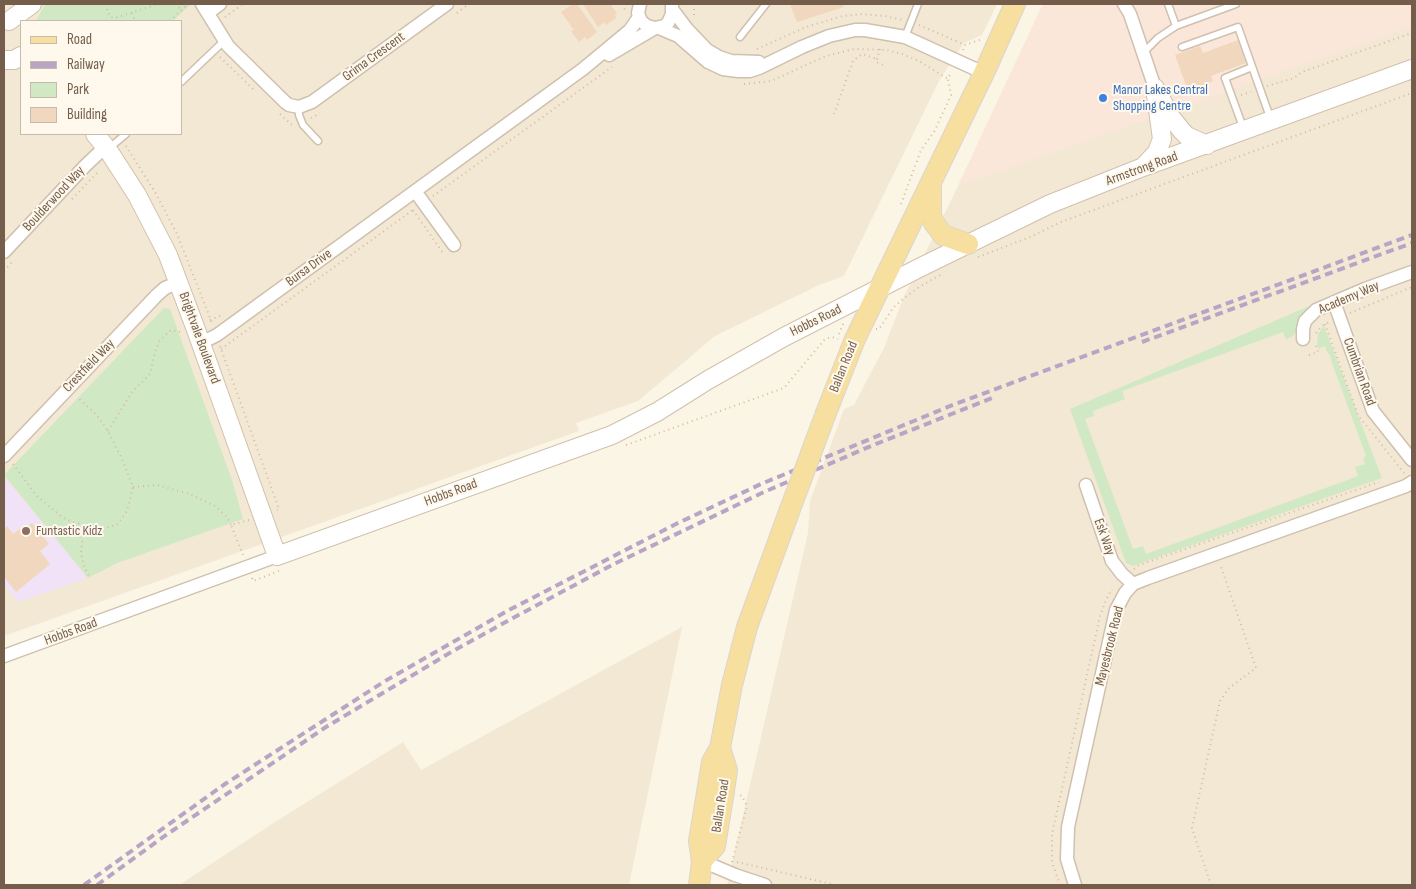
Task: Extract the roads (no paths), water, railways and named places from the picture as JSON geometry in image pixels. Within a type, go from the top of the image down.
[{"type":"main road","name":"Ballan Road","points":[[702,885],[702,861],[715,846],[727,770],[720,748],[732,685],[748,626],[826,413],[858,334],[984,73],[1015,4]]},
{"type":"main road","points":[[931,181],[930,215],[934,223],[943,235],[972,251]]},
{"type":"street","points":[[11,23],[32,4]]},
{"type":"street","points":[[31,20],[39,4]]},
{"type":"street","name":"Grima Crescent","points":[[299,107],[312,102],[447,4]]},
{"type":"street","points":[[1124,4],[1130,14],[1155,88],[1170,116],[1187,136],[1207,145]]},
{"type":"street","points":[[672,5],[698,41],[719,57],[746,63],[771,61]]},
{"type":"street","points":[[657,28],[668,23],[672,14],[672,5]]},
{"type":"street","points":[[212,7],[224,41],[285,102],[299,107]]},
{"type":"street","points":[[638,9],[644,24],[678,36],[708,62],[723,69],[750,71],[818,40],[842,32],[865,30],[905,37],[984,73]]},
{"type":"street","name":"Bursa Drive","points":[[204,335],[415,191],[583,69],[630,30],[638,9]]},
{"type":"street","name":"Bursa Drive","points":[[583,69],[657,28]]},
{"type":"street","name":"Armstrong Road","points":[[879,289],[972,251],[1050,204],[1143,167],[1412,69]]},
{"type":"street","points":[[1143,167],[1157,152],[1162,140],[1155,88]]},
{"type":"street","name":"Boulderwood Way","points":[[4,252],[111,141]]},
{"type":"street","name":"Brightvale Boulevard","points":[[111,141],[153,224],[204,335],[279,563]]},
{"type":"street","points":[[415,191],[418,207],[448,249]]},
{"type":"street","name":"Academy Way","points":[[1303,339],[1303,329],[1310,315],[1316,310],[1412,272]]},
{"type":"street","name":"Crestfield Way","points":[[8,460],[157,295],[165,288],[179,282]]},
{"type":"street","name":"Hobbs Road","points":[[4,656],[247,567],[279,563],[612,435],[657,412],[746,357],[879,289]]},
{"type":"street","name":"Cumbrian Road","points":[[1334,302],[1373,411],[1412,460]]},
{"type":"street","points":[[1129,581],[1217,553],[1406,486],[1412,482]]},
{"type":"street","name":"Esk Way","points":[[1086,485],[1112,561],[1129,581]]},
{"type":"street","name":"Mayesbrook Road","points":[[1075,885],[1067,859],[1068,827],[1116,610],[1129,581]]},
{"type":"street","points":[[702,861],[765,885]]},
{"type":"lane","points":[[740,38],[766,4]]},
{"type":"lane","points":[[905,37],[918,4]]},
{"type":"lane","points":[[1168,4],[1176,26]]},
{"type":"lane","points":[[1143,53],[1158,38],[1176,26],[1236,4]]},
{"type":"lane","points":[[1182,48],[1238,27],[1272,121]]},
{"type":"lane","points":[[182,81],[224,41]]},
{"type":"lane","points":[[1244,131],[1225,78],[1252,67]]},
{"type":"lane","points":[[299,107],[299,115],[303,126],[318,141]]},
{"type":"railway","points":[[84,885],[225,784],[385,681],[509,610],[676,524],[761,484],[955,404],[1412,235]]},
{"type":"railway","points":[[1142,342],[1412,243]]},
{"type":"railway","points":[[97,885],[166,835],[326,727],[453,651],[513,618],[612,565],[764,492],[871,446],[992,398]]},
{"type":"place","name":"Manor Lakes Central Shopping Centre","points":[[1103,98]]},
{"type":"place","name":"Funtastic Kidz","points":[[26,531]]}]
